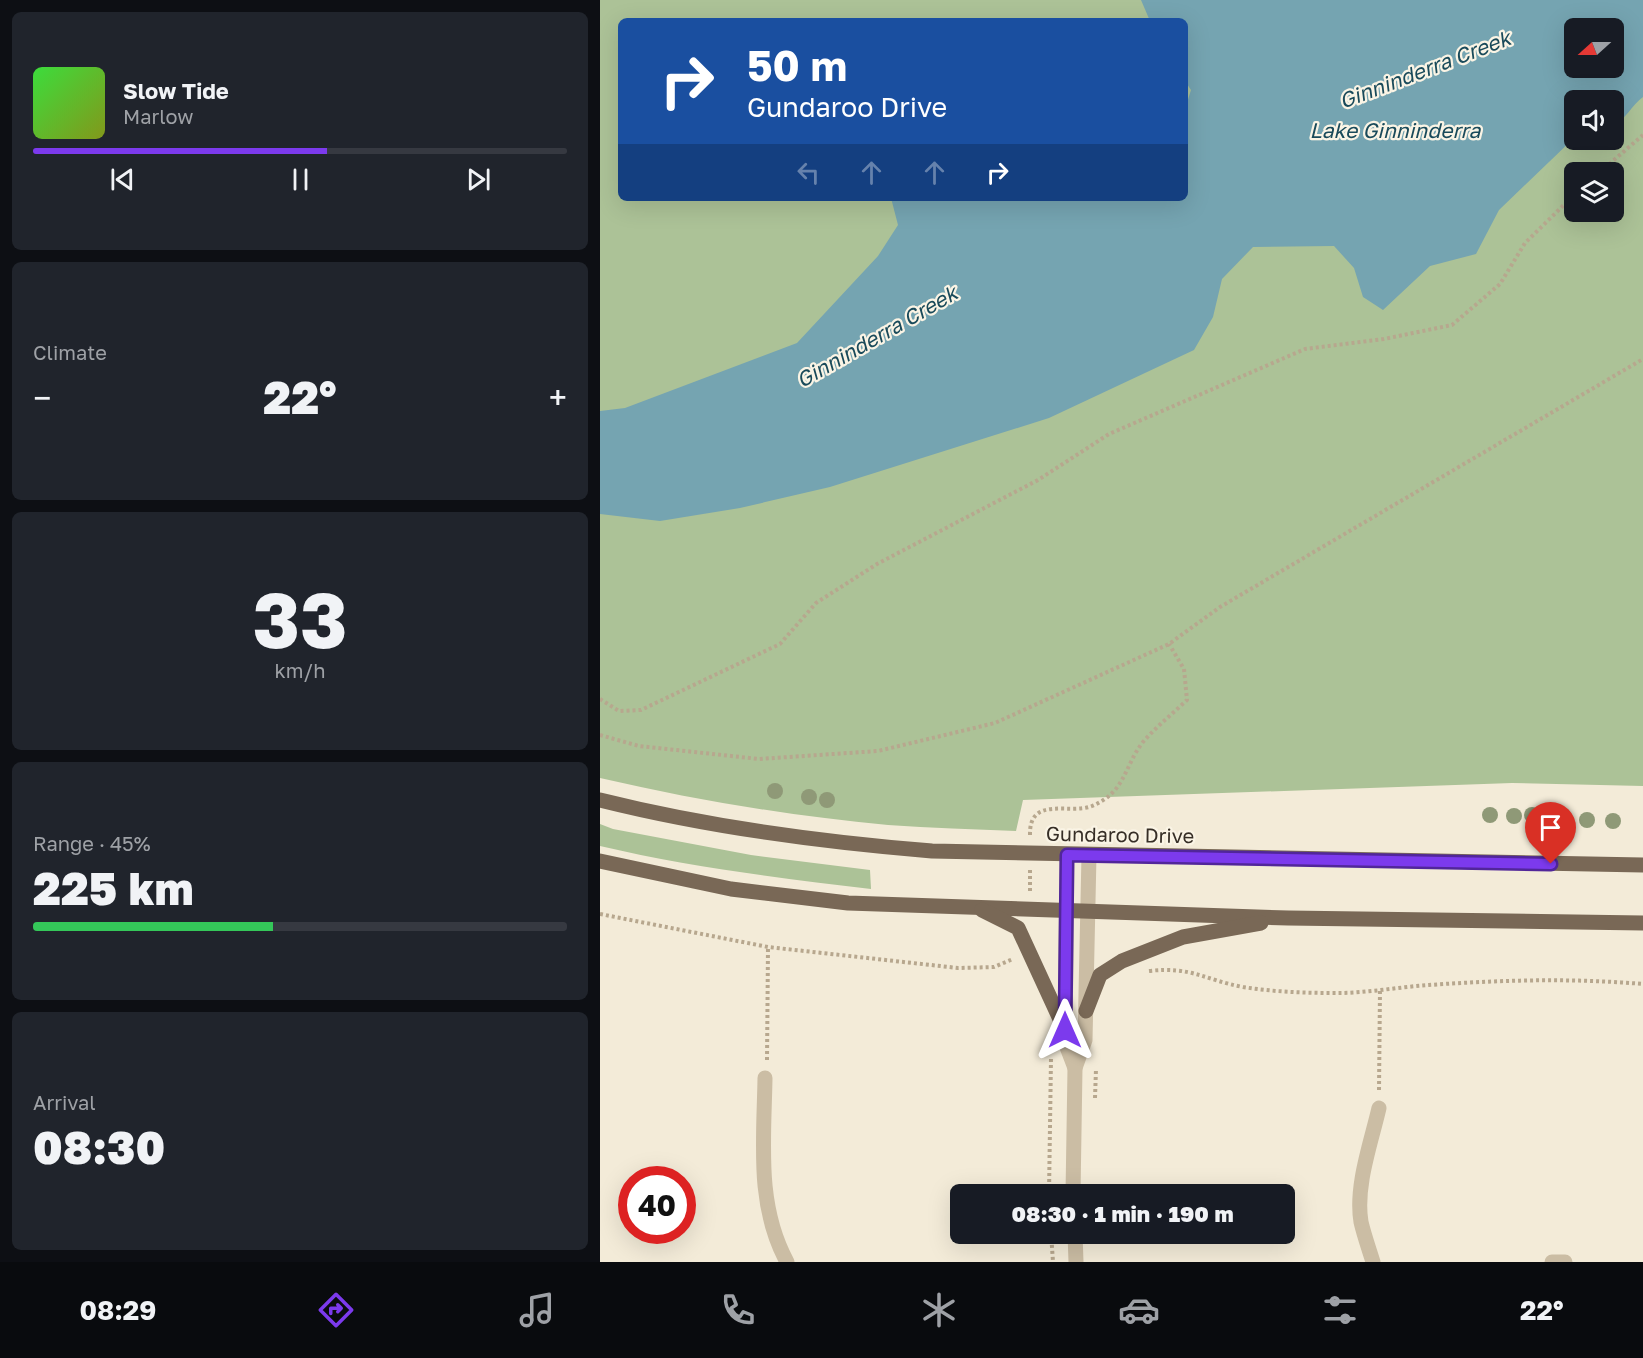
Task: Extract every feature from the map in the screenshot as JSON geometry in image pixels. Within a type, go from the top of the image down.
[{"type":"main road","name":"Gundaroo Drive","points":[[600,800],[742,828],[867,845],[932,851],[1643,865]]},
{"type":"main road","points":[[600,861],[731,889],[848,903],[1288,918],[1643,923]]},
{"type":"main road","points":[[976,907],[1018,928],[1065,1030]]},
{"type":"main road","points":[[1086,1011],[1100,975],[1122,961],[1183,937],[1288,918]]},
{"type":"street","points":[[1067,855],[1065,1042],[1075,1068]]},
{"type":"street","points":[[1073,1184],[1075,1068],[1085,1040],[1089,855]]},
{"type":"street","points":[[765,1078],[764,1192],[775,1237],[787,1262]]},
{"type":"street","points":[[1373,1262],[1361,1222],[1360,1206],[1361,1188],[1379,1108]]},
{"type":"street","points":[[1075,1244],[1076,1262]]},
{"type":"street","points":[[1552,1262],[1565,1262]]},
{"type":"path","points":[[1612,162],[1643,135]]},
{"type":"path","points":[[600,699],[619,711],[642,710],[780,644],[816,603],[877,564],[1038,480],[1109,434],[1305,349],[1384,339],[1452,325],[1500,284],[1525,243],[1564,205]]},
{"type":"path","points":[[600,735],[639,746],[759,759],[878,751],[995,723],[1169,644],[1220,607],[1643,359]]},
{"type":"path","points":[[1030,827],[1034,819],[1046,809],[1091,807],[1119,787],[1142,744],[1187,700],[1184,669],[1169,644]]},
{"type":"path","points":[[600,914],[768,947],[958,968],[994,967],[1017,957]]},
{"type":"path","points":[[765,1078],[768,1052],[768,947]]},
{"type":"path","points":[[1145,972],[1168,969],[1192,971],[1240,986],[1271,991],[1340,993],[1461,983],[1589,980],[1643,984]]},
{"type":"path","points":[[1379,1108],[1380,989]]},
{"type":"path","points":[[1049,1184],[1051,1052]]},
{"type":"path","points":[[1052,1244],[1053,1262]]},
{"type":"green space","points":[[600,0],[1643,0],[1643,786],[1512,783],[1023,800],[1016,831],[888,825],[815,817],[707,800],[600,778]]},
{"type":"green space","points":[[600,824],[613,829],[751,855],[870,870],[871,889],[701,866],[600,846]]},
{"type":"water","name":"Lake Ginninderra","points":[[1141,0],[1643,0],[1643,97],[1624,118],[1624,90],[1564,90],[1564,148],[1499,210],[1476,254],[1430,266],[1383,310],[1363,297],[1354,268],[1334,246],[1253,247],[1222,279],[1213,317],[1194,350],[1049,418],[830,487],[740,508],[660,521],[600,514],[600,411],[625,408],[797,343],[878,256],[898,225],[892,201],[1188,201],[1188,100],[1191,90],[1188,86],[1188,18],[1149,18]]},
{"type":"route","points":[[1065,1030],[1067,855],[1551,864]]},
{"type":"water label","name":"Ginninderra Creek","points":[[1425,70]]},
{"type":"water label","name":"Ginninderra Creek","points":[[877,337]]}]
